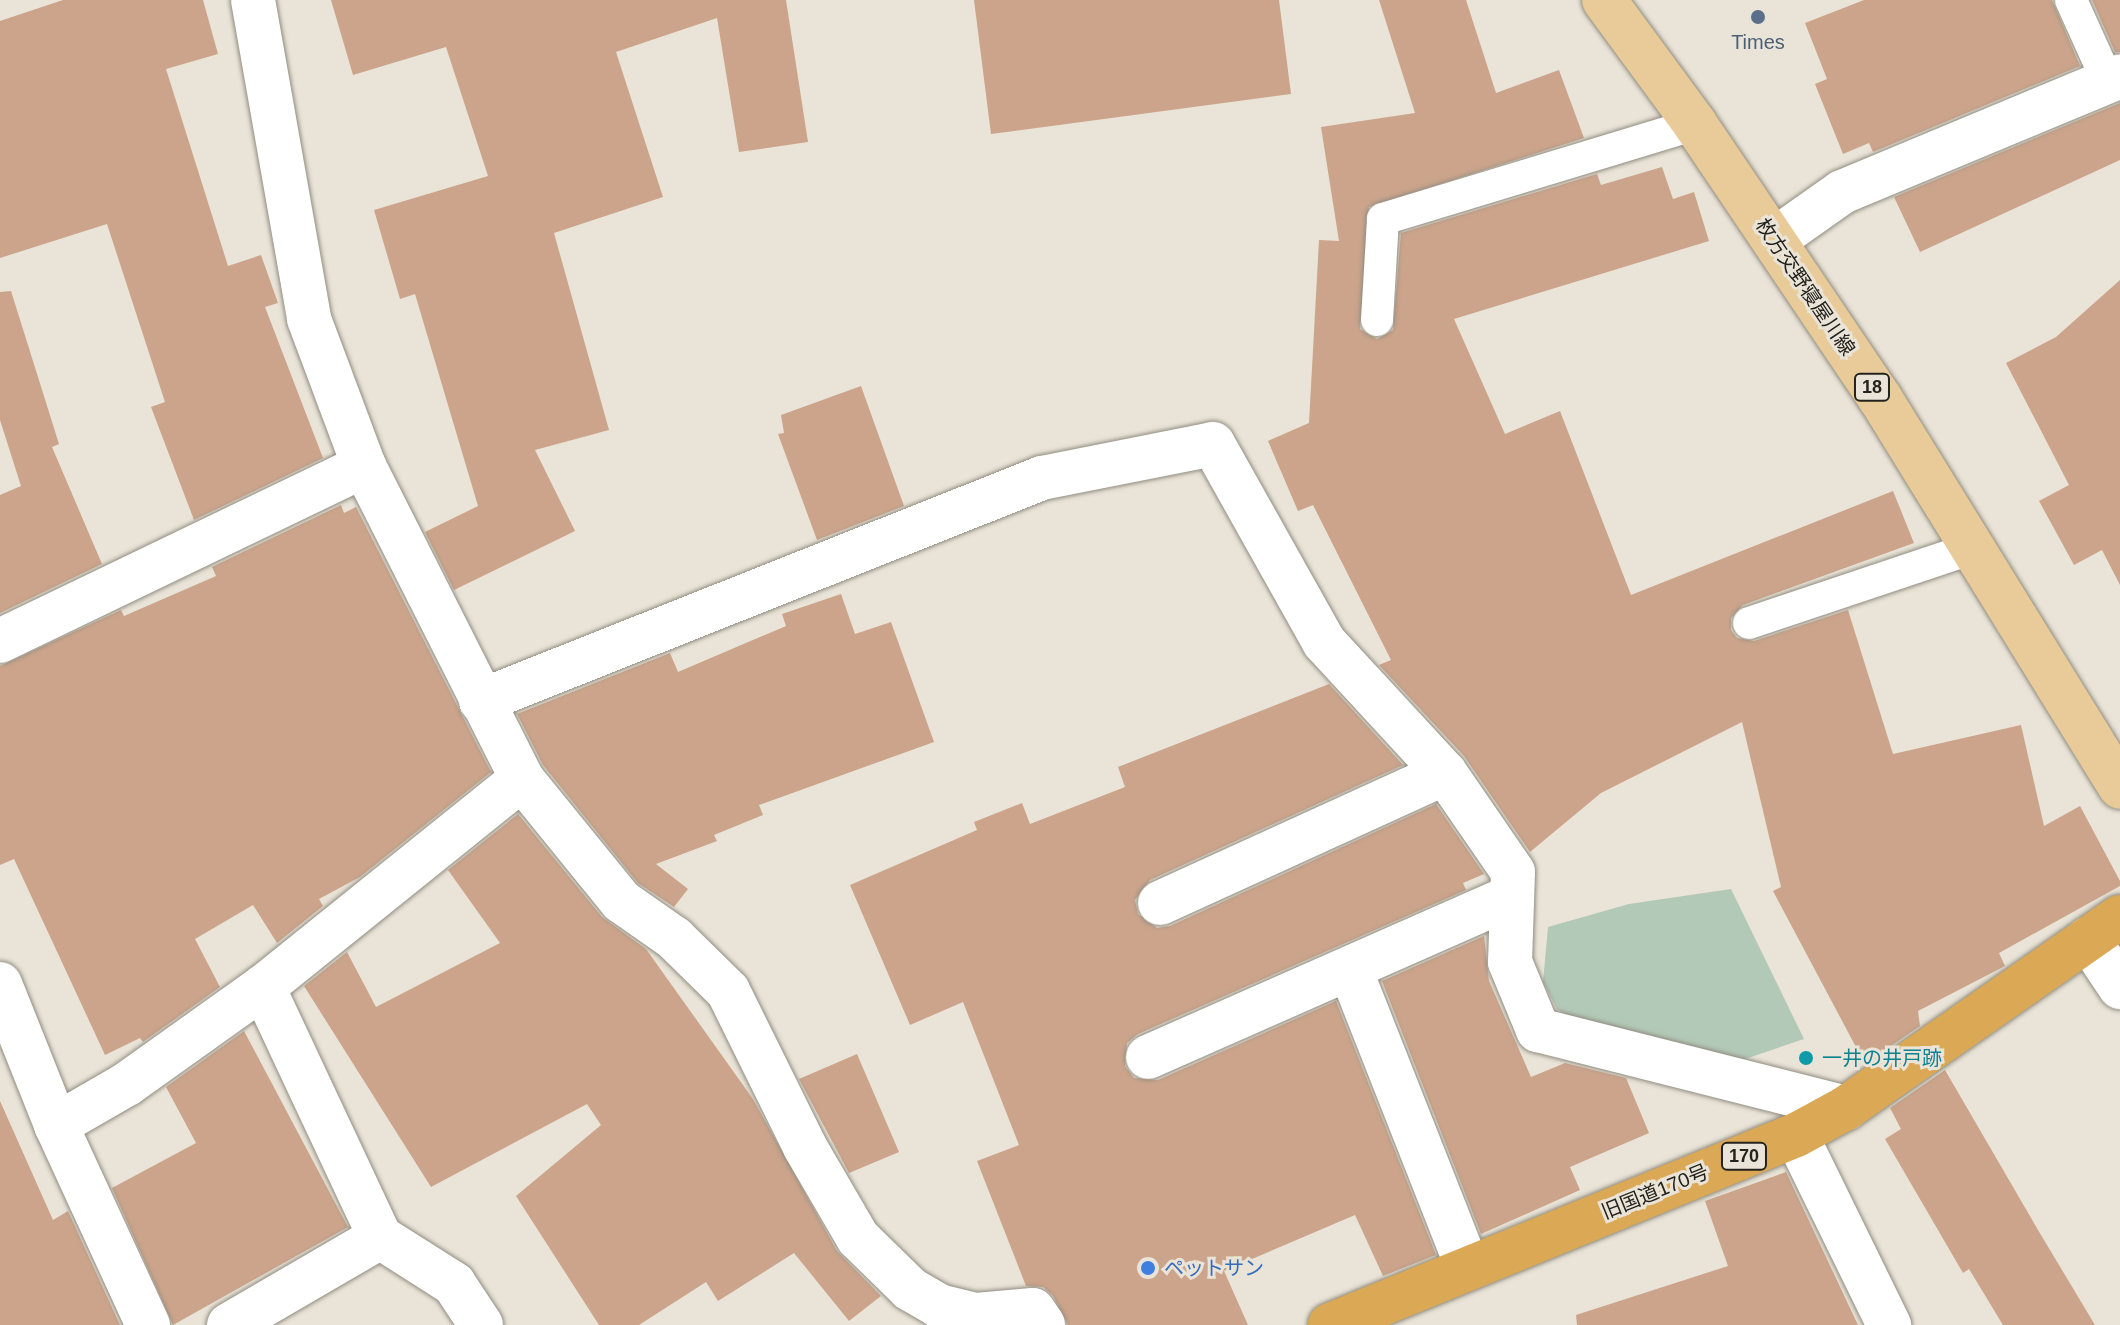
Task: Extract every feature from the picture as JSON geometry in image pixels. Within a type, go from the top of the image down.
[{"type":"highway","name":"旧国道170号","points":[[1330,1325],[1796,1135],[1846,1108],[2104,928]]},
{"type":"main road","name":"枚方交野寝屋川線","points":[[1604,0],[1695,124],[1774,240],[1973,548],[2120,787]]},
{"type":"street","points":[[253,0],[309,319],[364,466],[522,779],[621,901],[674,938],[728,991],[805,1147],[858,1238],[910,1289],[939,1306],[976,1315],[1033,1310],[1043,1325]]},
{"type":"street","points":[[1774,240],[1842,192],[2114,79]]},
{"type":"street","points":[[481,701],[1042,478],[1213,444],[1324,642],[1445,773],[1513,872],[1510,962],[1538,1030],[1846,1108]]},
{"type":"street","points":[[0,641],[364,466]]},
{"type":"street","points":[[1160,903],[1445,773]]},
{"type":"street","points":[[56,1125],[127,1084],[263,987],[522,779]]},
{"type":"street","points":[[1148,1057],[1511,897]]},
{"type":"street","points":[[2104,928],[2120,987]]},
{"type":"street","points":[[1350,969],[1468,1268]]},
{"type":"street","points":[[0,984],[56,1125],[148,1325]]},
{"type":"street","points":[[263,987],[380,1237],[454,1284],[481,1325]]},
{"type":"street","points":[[1796,1135],[1889,1325]]},
{"type":"street","points":[[229,1325],[380,1237]]},
{"type":"lane","points":[[2071,0],[2114,79]]},
{"type":"lane","points":[[1377,320],[1383,219],[1695,124]]},
{"type":"lane","points":[[1749,623],[1973,548]]},
{"type":"green space","points":[[1731,889],[1804,1039],[1745,1059],[1703,1056],[1587,1029],[1557,1009],[1543,982],[1548,927],[1629,904]]},
{"type":"building","points":[[63,0],[203,0],[218,54],[166,69],[228,266],[261,255],[278,303],[265,307],[323,458],[194,520],[151,407],[165,402],[107,224],[0,258],[0,21]]},
{"type":"building","points":[[331,0],[786,0],[808,142],[739,152],[717,18],[616,52],[663,197],[554,233],[609,430],[535,450],[575,531],[454,590],[425,532],[478,506],[415,294],[400,299],[374,210],[488,176],[446,47],[353,75]]},
{"type":"building","points":[[974,0],[1279,0],[1291,94],[991,134]]},
{"type":"building","points":[[1379,0],[1466,0],[1496,93],[1559,70],[1584,138],[1369,207],[1360,329],[1377,339],[1393,330],[1401,233],[1597,174],[1601,185],[1662,167],[1673,199],[1694,192],[1709,241],[1454,319],[1505,434],[1560,411],[1631,595],[1893,491],[1914,543],[1743,605],[1731,618],[1731,630],[1737,638],[1754,641],[1848,610],[1893,754],[2021,725],[2044,826],[2080,806],[2120,881],[2120,886],[1999,953],[2005,966],[1918,1011],[1920,1026],[1865,1064],[1773,891],[1781,887],[1742,722],[1601,793],[1530,852],[1464,756],[1379,665],[1391,660],[1313,505],[1298,511],[1268,441],[1309,423],[1319,240],[1339,241],[1321,127],[1415,113]]},
{"type":"building","points":[[1864,0],[2052,0],[2080,66],[1873,152],[1869,143],[1843,154],[1815,84],[1827,79],[1805,23]]},
{"type":"building","points":[[2092,0],[2120,0],[2120,52],[2115,52]]},
{"type":"building","points":[[2120,103],[2120,160],[1920,252],[1894,197]]},
{"type":"building","points":[[2120,280],[2120,585],[2102,550],[2074,565],[2039,501],[2069,485],[2006,363],[2056,337]]},
{"type":"building","points":[[11,291],[59,444],[52,447],[102,564],[0,613],[0,495],[21,486],[0,420],[0,292]]},
{"type":"building","points":[[861,386],[904,506],[817,540],[778,434],[784,433],[781,415]]},
{"type":"building","points":[[341,505],[344,513],[356,507],[491,772],[360,877],[319,899],[323,906],[277,943],[253,905],[195,939],[220,987],[143,1042],[140,1038],[105,1055],[14,859],[0,865],[0,666],[121,610],[124,616],[216,576],[212,567]]},
{"type":"building","points":[[841,594],[855,634],[891,622],[934,742],[759,805],[763,815],[714,835],[717,841],[656,864],[688,889],[674,907],[638,883],[543,765],[517,714],[670,653],[678,672],[786,626],[782,614]]},
{"type":"building","points":[[1329,684],[1403,765],[1150,880],[1135,900],[1138,914],[1157,928],[1170,926],[1436,804],[1484,874],[1463,883],[1466,890],[1138,1034],[1127,1043],[1125,1066],[1134,1078],[1158,1080],[1336,1001],[1436,1255],[1383,1276],[1355,1215],[1224,1271],[1248,1325],[1068,1325],[1053,1296],[1043,1287],[1026,1286],[977,1161],[1019,1145],[963,1002],[910,1025],[850,885],[977,830],[974,822],[1022,803],[1030,824],[1125,787],[1118,767]]},
{"type":"building","points":[[518,814],[602,917],[646,949],[753,1099],[837,1251],[881,1296],[849,1321],[794,1253],[718,1301],[706,1282],[639,1325],[599,1325],[516,1196],[601,1125],[587,1104],[431,1187],[304,986],[347,952],[376,1007],[500,943],[448,870]]},
{"type":"building","points":[[1484,936],[1489,981],[1531,1077],[1565,1063],[1626,1078],[1649,1133],[1570,1167],[1580,1190],[1481,1234],[1382,981]]},
{"type":"building","points":[[244,1031],[348,1227],[173,1325],[112,1188],[196,1143],[166,1087]]},
{"type":"building","points":[[857,1054],[899,1152],[849,1173],[799,1079]]},
{"type":"building","points":[[1945,1070],[2095,1325],[2003,1325],[1969,1269],[1963,1273],[1885,1139],[1901,1129],[1890,1108]]},
{"type":"building","points":[[0,1101],[53,1220],[68,1211],[120,1325],[0,1325]]},
{"type":"building","points":[[1786,1172],[1858,1325],[1577,1325],[1576,1315],[1728,1266],[1705,1201]]},
{"type":"place","name":"Times","points":[[1758,17]]},
{"type":"place","name":"一井の井戸跡","points":[[1806,1058]]},
{"type":"place","name":"ペットサン","points":[[1148,1268]]}]
